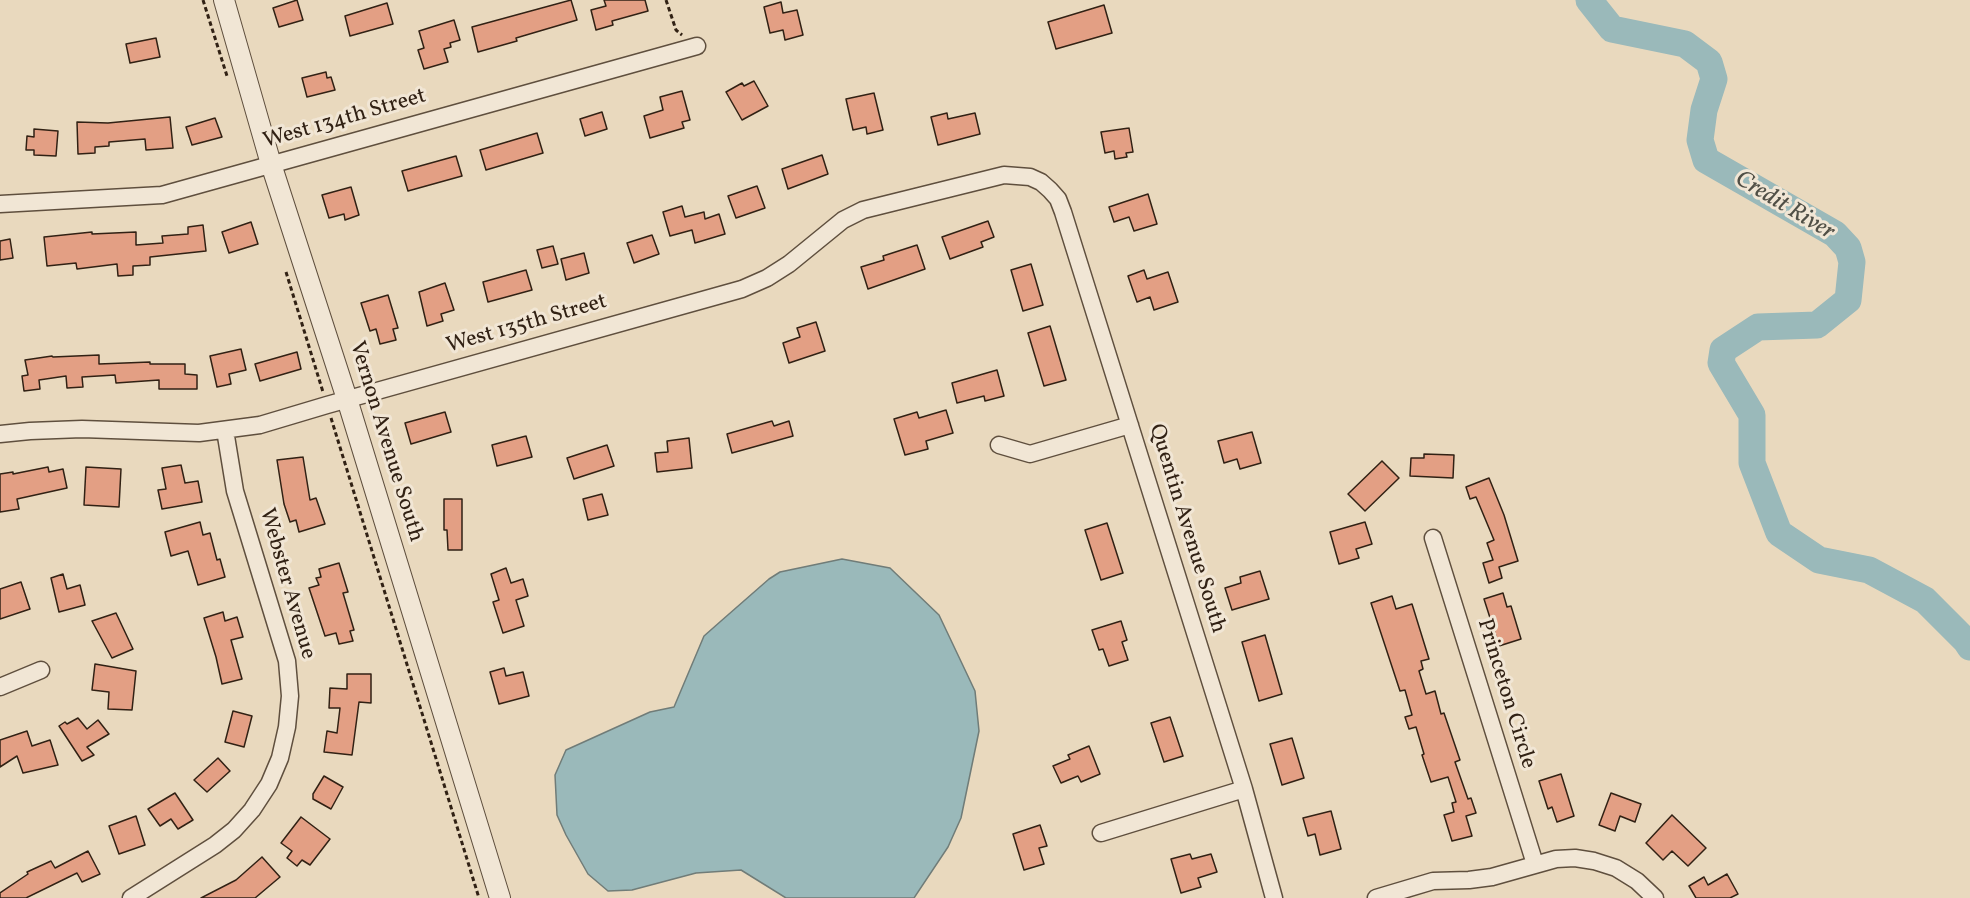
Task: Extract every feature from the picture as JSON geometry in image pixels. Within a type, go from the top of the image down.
[{"type":"street","name":"Vernon Avenue South","points":[[224,0],[271,164],[347,399],[500,898]]},
{"type":"street","name":"West 134th Street","points":[[0,204],[162,195],[697,46]]},
{"type":"street","name":"West 135th Street","points":[[0,434],[82,429],[199,433],[260,425],[742,289],[767,278],[789,264],[843,220],[863,210],[1004,175],[1030,177],[1041,182]]},
{"type":"street","name":"Quentin Avenue South","points":[[1041,182],[1058,199],[1063,212],[1244,789],[1274,898]]},
{"type":"street","points":[[999,446],[1030,454],[1130,424]]},
{"type":"street","name":"Webster Avenue","points":[[131,898],[234,830],[252,810],[269,784],[280,758],[287,727],[290,696],[287,661],[235,491],[225,430]]},
{"type":"street","name":"Princeton Circle","points":[[1433,538],[1535,864]]},
{"type":"street","points":[[0,687],[41,670]]},
{"type":"street","points":[[1101,833],[1244,789]]},
{"type":"street","points":[[1376,898],[1433,881],[1492,877],[1556,859],[1575,858],[1616,868],[1637,881],[1655,898]]},
{"type":"path","points":[[203,0],[227,79]]},
{"type":"path","points":[[666,0],[676,30],[697,46]]},
{"type":"path","points":[[286,270],[479,898]]},
{"type":"water","points":[[842,559],[890,568],[939,615],[975,691],[979,731],[961,818],[948,847],[914,898],[786,898],[741,870],[696,873],[632,890],[608,891],[588,874],[557,815],[555,775],[566,750],[650,712],[674,707],[704,636],[721,621],[780,572]]},
{"type":"building","points":[[297,0],[303,20],[279,27],[273,8]]},
{"type":"building","points":[[571,0],[577,20],[478,52],[472,27]]},
{"type":"building","points":[[604,0],[645,0],[648,11],[612,21],[613,25],[596,30],[591,10],[606,6]]},
{"type":"building","points":[[781,2],[783,13],[797,10],[803,35],[785,40],[783,30],[770,33],[764,7]]},
{"type":"building","points":[[387,3],[393,24],[350,36],[345,16]]},
{"type":"building","points":[[1104,5],[1112,33],[1056,49],[1048,22]]},
{"type":"building","points":[[454,20],[460,40],[450,43],[451,47],[444,49],[448,62],[424,69],[418,50],[424,48],[419,31]]},
{"type":"building","points":[[156,38],[160,57],[130,63],[126,44]]},
{"type":"building","points":[[326,72],[327,78],[331,77],[335,90],[307,97],[302,78]]},
{"type":"building","points":[[754,81],[768,106],[742,120],[726,92],[742,83],[744,86]]},
{"type":"building","points":[[682,91],[690,120],[682,122],[684,128],[650,138],[644,116],[663,110],[660,97]]},
{"type":"building","points":[[874,93],[883,130],[867,134],[866,127],[853,130],[846,99]]},
{"type":"building","points":[[602,112],[607,129],[585,136],[580,119]]},
{"type":"building","points":[[947,113],[948,119],[975,113],[980,134],[938,145],[931,117]]},
{"type":"building","points":[[170,117],[173,148],[146,150],[145,139],[109,142],[109,146],[95,147],[95,153],[78,154],[77,122],[108,123]]},
{"type":"building","points":[[215,118],[222,137],[192,145],[186,127]]},
{"type":"building","points":[[1129,128],[1133,152],[1126,153],[1127,157],[1115,159],[1114,151],[1105,153],[1101,132]]},
{"type":"building","points":[[34,129],[58,131],[56,156],[34,155],[34,150],[26,150],[27,136],[34,137]]},
{"type":"building","points":[[537,133],[543,153],[486,170],[480,150]]},
{"type":"building","points":[[822,155],[828,174],[788,189],[782,169]]},
{"type":"building","points":[[456,156],[462,176],[408,191],[402,171]]},
{"type":"building","points":[[757,186],[765,208],[736,218],[728,196]]},
{"type":"building","points":[[351,187],[359,215],[345,220],[344,214],[329,218],[322,195]]},
{"type":"building","points":[[1148,194],[1157,224],[1134,231],[1129,217],[1114,222],[1109,207]]},
{"type":"building","points":[[682,206],[685,217],[704,212],[705,219],[719,214],[725,234],[695,243],[692,230],[670,236],[663,212]]},
{"type":"building","points":[[988,221],[994,237],[981,242],[983,247],[950,259],[942,237]]},
{"type":"building","points":[[251,222],[258,244],[229,253],[222,232]]},
{"type":"building","points":[[203,225],[206,251],[150,257],[150,265],[133,266],[133,275],[118,276],[117,264],[77,269],[76,263],[47,266],[44,237],[92,232],[92,234],[136,232],[136,245],[163,243],[162,236],[188,234],[188,227]]},
{"type":"building","points":[[652,235],[659,254],[634,263],[627,243]]},
{"type":"building","points":[[10,239],[13,258],[0,260],[0,241]]},
{"type":"building","points":[[917,245],[925,269],[868,289],[861,267],[884,260],[883,256]]},
{"type":"building","points":[[553,246],[558,264],[542,268],[537,250]]},
{"type":"building","points":[[584,253],[589,273],[566,280],[561,259]]},
{"type":"building","points":[[1031,264],[1043,305],[1023,311],[1011,270]]},
{"type":"building","points":[[526,270],[532,290],[488,302],[483,282]]},
{"type":"building","points":[[1144,270],[1147,279],[1168,272],[1178,302],[1154,310],[1150,297],[1137,302],[1128,276]]},
{"type":"building","points":[[445,283],[454,310],[441,314],[443,321],[427,326],[419,292]]},
{"type":"building","points":[[388,295],[398,328],[393,329],[396,340],[380,344],[376,329],[370,331],[361,303]]},
{"type":"building","points":[[816,322],[825,351],[789,363],[783,343],[800,337],[797,328]]},
{"type":"building","points":[[1050,326],[1066,380],[1044,386],[1028,333]]},
{"type":"building","points":[[241,349],[246,370],[229,374],[231,384],[217,387],[210,356]]},
{"type":"building","points":[[297,352],[301,369],[260,381],[255,364]]},
{"type":"building","points":[[99,355],[99,364],[150,362],[150,364],[185,364],[185,374],[197,375],[197,389],[159,389],[159,380],[116,383],[115,375],[82,377],[83,387],[67,388],[66,376],[39,380],[40,389],[24,391],[22,376],[28,375],[25,360],[52,356]]},
{"type":"building","points":[[997,370],[1004,396],[985,401],[984,396],[957,403],[952,383]]},
{"type":"building","points":[[946,410],[953,433],[926,441],[928,449],[905,455],[894,419],[917,412],[919,418]]},
{"type":"building","points":[[445,412],[451,432],[411,444],[405,423]]},
{"type":"building","points":[[772,421],[774,426],[789,421],[793,436],[732,453],[727,434]]},
{"type":"building","points":[[1252,432],[1261,463],[1240,469],[1237,459],[1224,463],[1218,441]]},
{"type":"building","points":[[526,436],[532,457],[497,466],[492,445]]},
{"type":"building","points":[[689,438],[692,468],[657,472],[655,453],[668,452],[667,441]]},
{"type":"building","points":[[607,445],[614,466],[574,479],[567,458]]},
{"type":"building","points":[[1424,454],[1454,455],[1453,478],[1410,476],[1411,458],[1424,458]]},
{"type":"building","points":[[303,457],[310,500],[316,498],[325,524],[299,532],[296,520],[290,522],[284,504],[277,460]]},
{"type":"building","points":[[1382,461],[1399,478],[1365,511],[1348,494]]},
{"type":"building","points":[[181,465],[185,483],[198,481],[202,502],[162,509],[158,490],[166,489],[162,468]]},
{"type":"building","points":[[48,467],[49,472],[63,469],[67,488],[17,499],[19,509],[0,512],[0,474],[13,472],[13,474]]},
{"type":"building","points":[[86,467],[121,469],[119,507],[84,505]]},
{"type":"building","points":[[1489,478],[1504,515],[1518,561],[1499,567],[1502,578],[1489,583],[1483,563],[1493,560],[1487,543],[1494,540],[1476,497],[1470,499],[1466,487]]},
{"type":"building","points":[[602,494],[608,515],[588,520],[583,499]]},
{"type":"building","points":[[444,499],[462,499],[462,550],[448,550],[447,530],[444,530]]},
{"type":"building","points":[[200,522],[203,535],[210,533],[217,560],[220,559],[225,577],[198,585],[188,551],[171,556],[165,532]]},
{"type":"building","points":[[1365,522],[1372,544],[1356,549],[1359,558],[1339,564],[1330,532]]},
{"type":"building","points":[[1107,523],[1123,573],[1101,580],[1085,530]]},
{"type":"building","points":[[339,563],[348,592],[343,593],[354,630],[350,631],[353,641],[339,644],[336,633],[325,636],[309,588],[319,585],[316,578],[321,577],[319,569]]},
{"type":"building","points":[[506,568],[511,583],[523,579],[528,596],[516,600],[524,626],[503,633],[493,602],[499,600],[491,574]]},
{"type":"building","points":[[1260,571],[1269,599],[1232,610],[1225,588],[1241,583],[1240,577]]},
{"type":"building","points":[[63,574],[67,589],[80,585],[85,605],[59,612],[51,578]]},
{"type":"building","points":[[21,582],[30,609],[0,619],[0,589]]},
{"type":"building","points":[[1503,593],[1507,607],[1511,606],[1521,639],[1499,646],[1484,599]]},
{"type":"building","points":[[1392,596],[1396,609],[1412,604],[1429,659],[1421,661],[1423,669],[1419,671],[1426,694],[1435,691],[1441,714],[1444,713],[1460,760],[1455,762],[1468,799],[1471,798],[1476,813],[1466,816],[1472,836],[1452,841],[1444,815],[1454,812],[1452,803],[1456,802],[1448,777],[1431,782],[1416,727],[1409,729],[1405,717],[1412,715],[1405,690],[1400,691],[1371,603]]},
{"type":"building","points":[[223,612],[225,621],[237,617],[243,637],[231,640],[242,679],[222,684],[204,618]]},
{"type":"building","points":[[116,613],[133,649],[112,658],[92,621]]},
{"type":"building","points":[[1121,621],[1127,640],[1122,642],[1128,660],[1109,666],[1103,649],[1099,650],[1092,630]]},
{"type":"building","points":[[1265,635],[1282,694],[1259,701],[1242,642]]},
{"type":"building","points":[[95,664],[136,671],[132,710],[108,709],[109,692],[92,690]]},
{"type":"building","points":[[504,668],[506,676],[523,672],[529,696],[499,704],[490,672]]},
{"type":"building","points":[[347,674],[371,674],[371,703],[359,702],[352,755],[324,752],[327,731],[337,733],[340,708],[329,708],[330,688],[347,689]]},
{"type":"building","points":[[233,711],[252,716],[244,747],[225,742]]},
{"type":"building","points":[[1170,717],[1183,756],[1164,762],[1151,723]]},
{"type":"building","points":[[78,718],[87,729],[98,720],[109,734],[87,747],[94,755],[82,761],[59,726]]},
{"type":"building","points":[[27,731],[32,746],[50,740],[58,765],[23,773],[17,756],[0,767],[0,740]]},
{"type":"building","points":[[1292,738],[1304,778],[1282,785],[1270,744]]},
{"type":"building","points":[[1089,746],[1100,774],[1081,782],[1078,776],[1061,783],[1053,766],[1070,759],[1068,755]]},
{"type":"building","points":[[218,758],[230,771],[207,792],[194,780]]},
{"type":"building","points":[[1561,774],[1574,816],[1557,822],[1552,807],[1548,809],[1539,781]]},
{"type":"building","points":[[324,776],[343,787],[331,809],[313,799],[313,794]]},
{"type":"building","points":[[175,793],[193,820],[178,829],[171,819],[160,826],[148,809]]},
{"type":"building","points":[[1611,793],[1641,804],[1635,822],[1620,816],[1615,831],[1599,825]]},
{"type":"building","points":[[1331,811],[1341,849],[1320,855],[1315,834],[1308,836],[1303,818]]},
{"type":"building","points":[[1672,815],[1706,848],[1688,866],[1672,851],[1663,860],[1646,843]]},
{"type":"building","points":[[136,816],[145,845],[119,854],[109,826]]},
{"type":"building","points":[[301,817],[330,839],[310,865],[302,860],[297,866],[287,858],[292,851],[281,843]]},
{"type":"building","points":[[1040,825],[1047,846],[1039,848],[1044,864],[1024,870],[1013,834]]},
{"type":"building","points":[[88,851],[100,874],[82,882],[77,873],[26,898],[0,898],[0,893],[28,874],[27,872],[51,861],[55,868]]},
{"type":"building","points":[[1190,854],[1192,859],[1211,854],[1217,872],[1198,878],[1201,887],[1181,893],[1171,859]]},
{"type":"building","points":[[262,857],[280,877],[255,898],[201,898],[236,880]]},
{"type":"building","points":[[1727,874],[1738,894],[1730,898],[1696,898],[1689,886],[1704,877],[1708,885]]},
{"type":"waterway","name":"Credit River","points":[[1589,0],[1612,29],[1685,44],[1709,62],[1714,79],[1704,110],[1700,140],[1706,160],[1835,234],[1848,248],[1852,262],[1848,300],[1817,325],[1758,327],[1723,350],[1721,363],[1752,415],[1752,463],[1779,533],[1819,560],[1869,570],[1925,600],[1970,647]]}]
